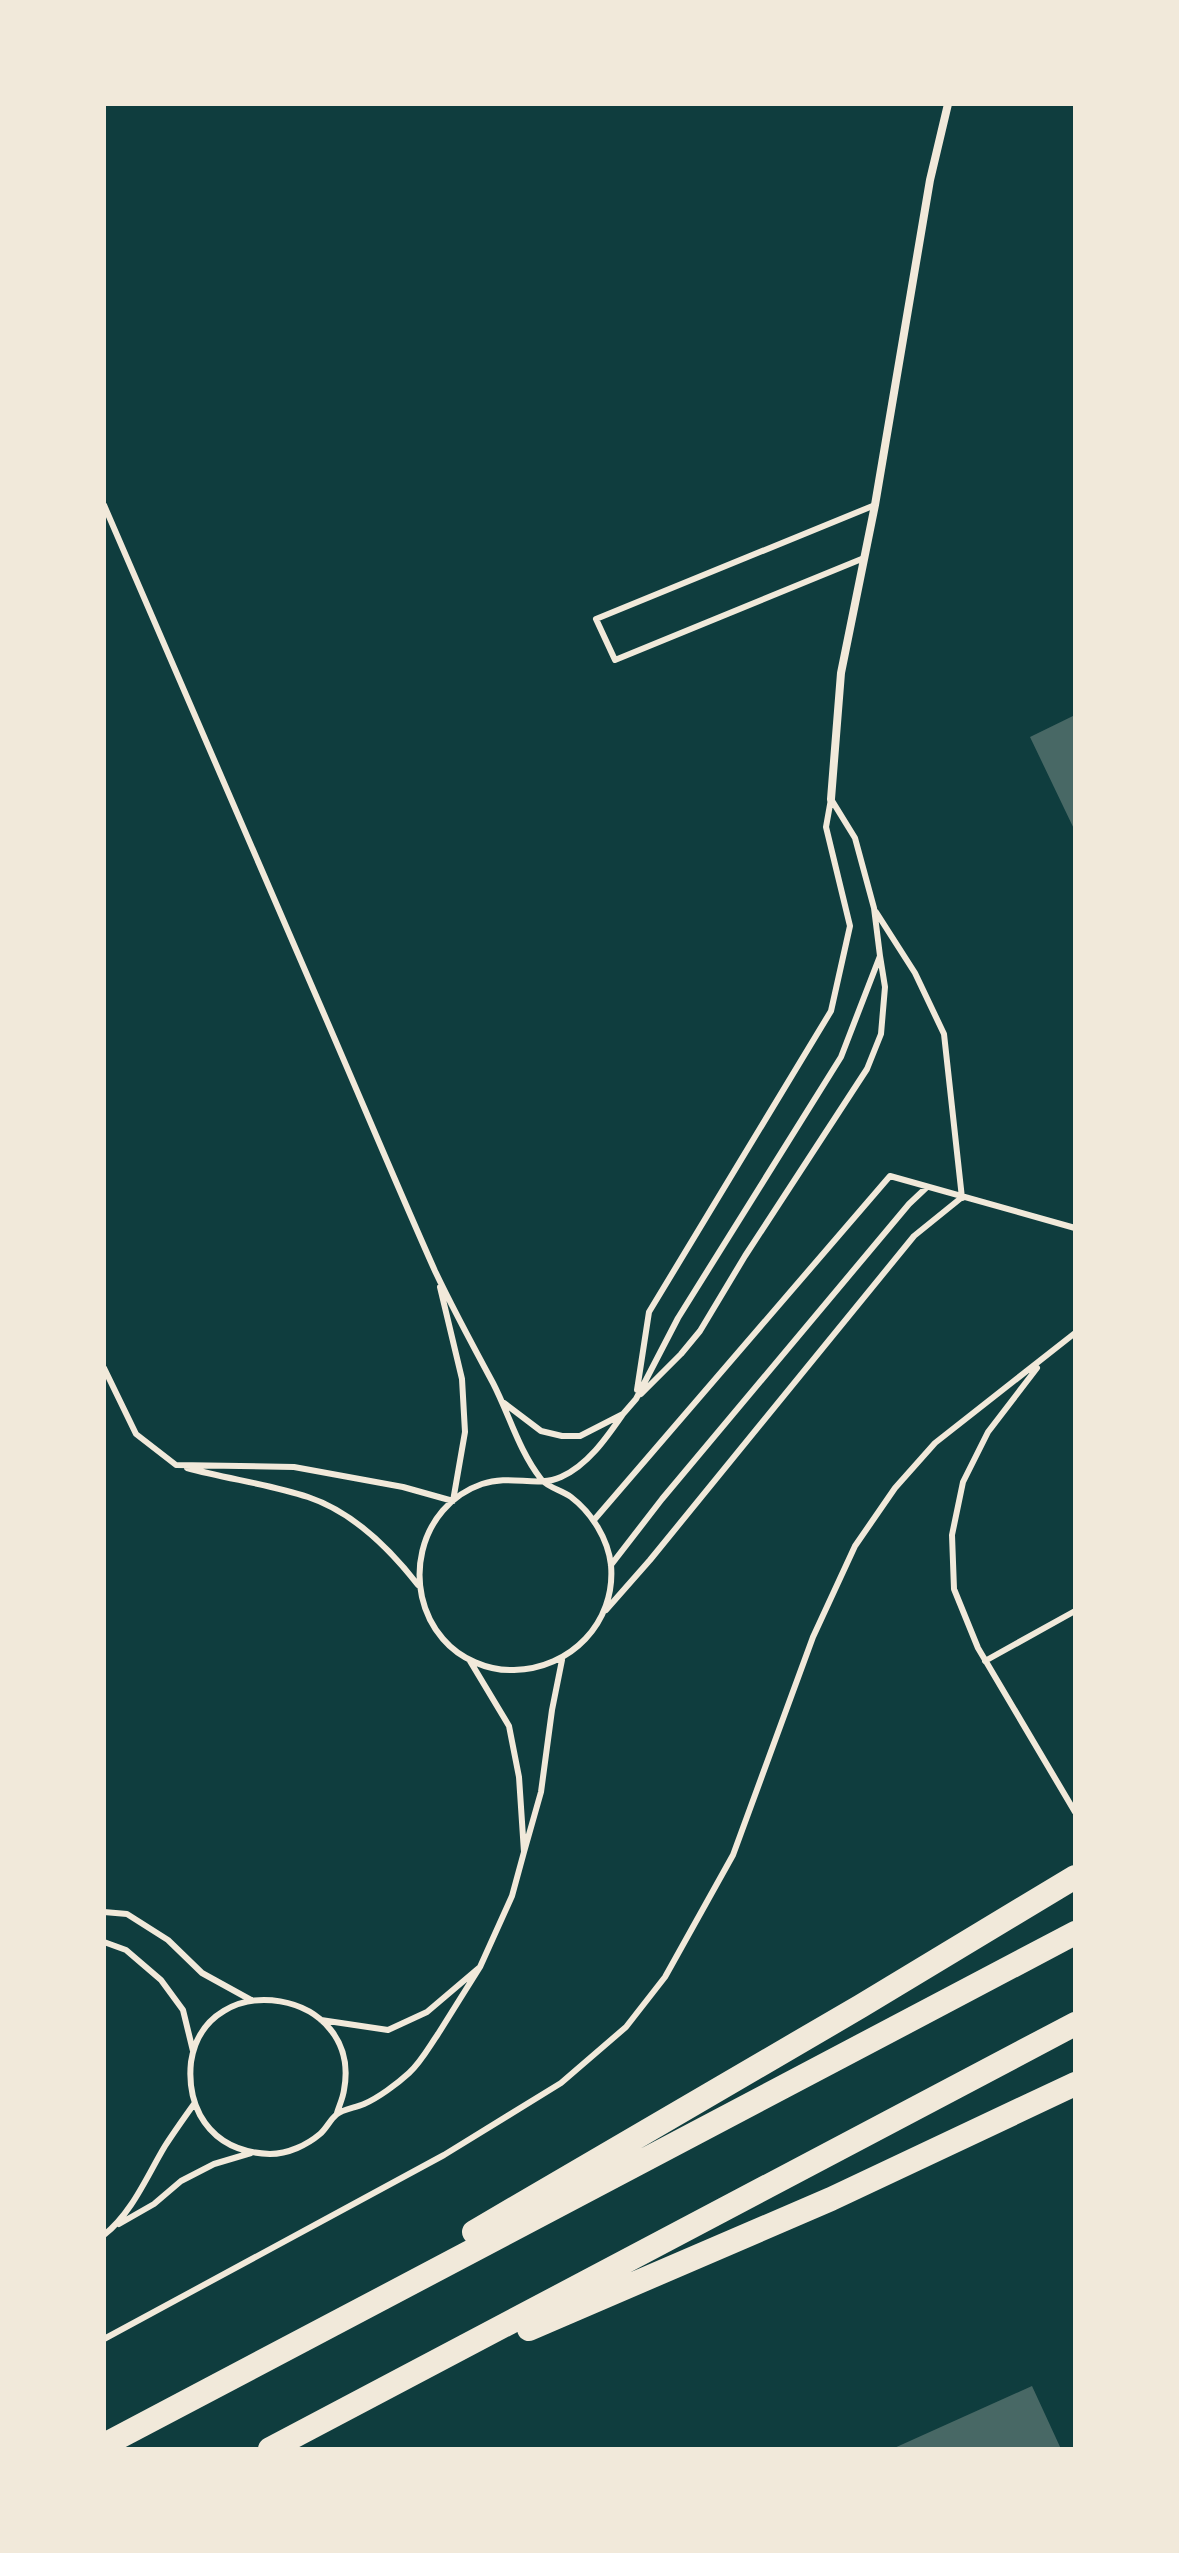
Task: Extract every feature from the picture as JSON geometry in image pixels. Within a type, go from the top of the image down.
[{"type":"highway","points":[[165,2413],[861,2006],[1075,1877]]},
{"type":"highway","points":[[104,2445],[1075,1933]]},
{"type":"highway","points":[[270,2449],[1075,2024]]},
{"type":"highway","points":[[362,2401],[831,2199],[1075,2084]]},
{"type":"street","points":[[831,799],[841,673],[875,505],[930,180],[948,104]]},
{"type":"lane","points":[[104,505],[437,1275],[543,1483]]},
{"type":"lane","points":[[864,558],[615,660],[596,619],[875,505]]},
{"type":"lane","points":[[543,1483],[564,1476],[599,1448],[623,1414],[700,1331],[867,1069],[881,1034],[885,987],[874,908],[855,838],[831,799]]},
{"type":"lane","points":[[636,1399],[649,1312],[831,1011],[850,926],[826,827],[831,799]]},
{"type":"lane","points":[[874,908],[915,973],[944,1034],[962,1198]]},
{"type":"lane","points":[[636,1399],[678,1318],[841,1057],[880,956]]},
{"type":"lane","points":[[594,1520],[890,1176],[1075,1228]]},
{"type":"lane","points":[[611,1565],[662,1499],[909,1204],[927,1187]]},
{"type":"lane","points":[[604,1612],[610,1589],[611,1565],[605,1541],[594,1520],[572,1497],[543,1483],[512,1478],[480,1485],[453,1501],[432,1525],[420,1554],[418,1585],[427,1616],[445,1642],[470,1661],[500,1670],[532,1670],[562,1660],[587,1639],[604,1612],[650,1560],[914,1236],[962,1198]]},
{"type":"lane","points":[[437,1275],[462,1379],[465,1432],[453,1501]]},
{"type":"lane","points":[[104,2339],[444,2155],[561,2083],[626,2027],[665,1977],[733,1855],[813,1637],[855,1546],[895,1488],[935,1443],[1075,1333]]},
{"type":"lane","points":[[1045,1359],[988,1432],[963,1482],[952,1535],[954,1589],[985,1661],[1075,1812]]},
{"type":"lane","points":[[104,1368],[136,1434],[176,1465],[309,1497],[336,1510],[372,1535],[395,1556],[418,1585]]},
{"type":"lane","points":[[502,1402],[541,1431],[562,1436],[580,1436],[623,1414]]},
{"type":"lane","points":[[176,1465],[294,1467],[403,1487],[453,1501]]},
{"type":"lane","points":[[985,1661],[1075,1611]]},
{"type":"lane","points":[[337,2113],[366,2103],[410,2072],[480,1967],[512,1896],[541,1792],[562,1660]]},
{"type":"lane","points":[[470,1661],[509,1726],[519,1777],[524,1852]]},
{"type":"lane","points":[[104,1912],[127,1914],[168,1940],[202,1973],[251,2000]]},
{"type":"lane","points":[[104,1942],[126,1950],[161,1980],[183,2010],[193,2051]]},
{"type":"lane","points":[[321,2020],[388,2030],[427,2012],[480,1967]]},
{"type":"lane","points":[[276,1999],[301,2005],[321,2020],[337,2040],[345,2064],[345,2089],[337,2113],[322,2133],[301,2147],[276,2154],[251,2153],[227,2144],[207,2127],[194,2104],[189,2077],[193,2051],[206,2028],[226,2010],[251,2000],[276,1999]]},
{"type":"lane","points":[[115,2227],[194,2104]]},
{"type":"lane","points":[[104,2235],[154,2204],[181,2181],[214,2164],[251,2153]]},
{"type":"building","points":[[1075,715],[1075,831],[1030,737]]},
{"type":"building","points":[[1032,2386],[1061,2449],[892,2449]]}]
